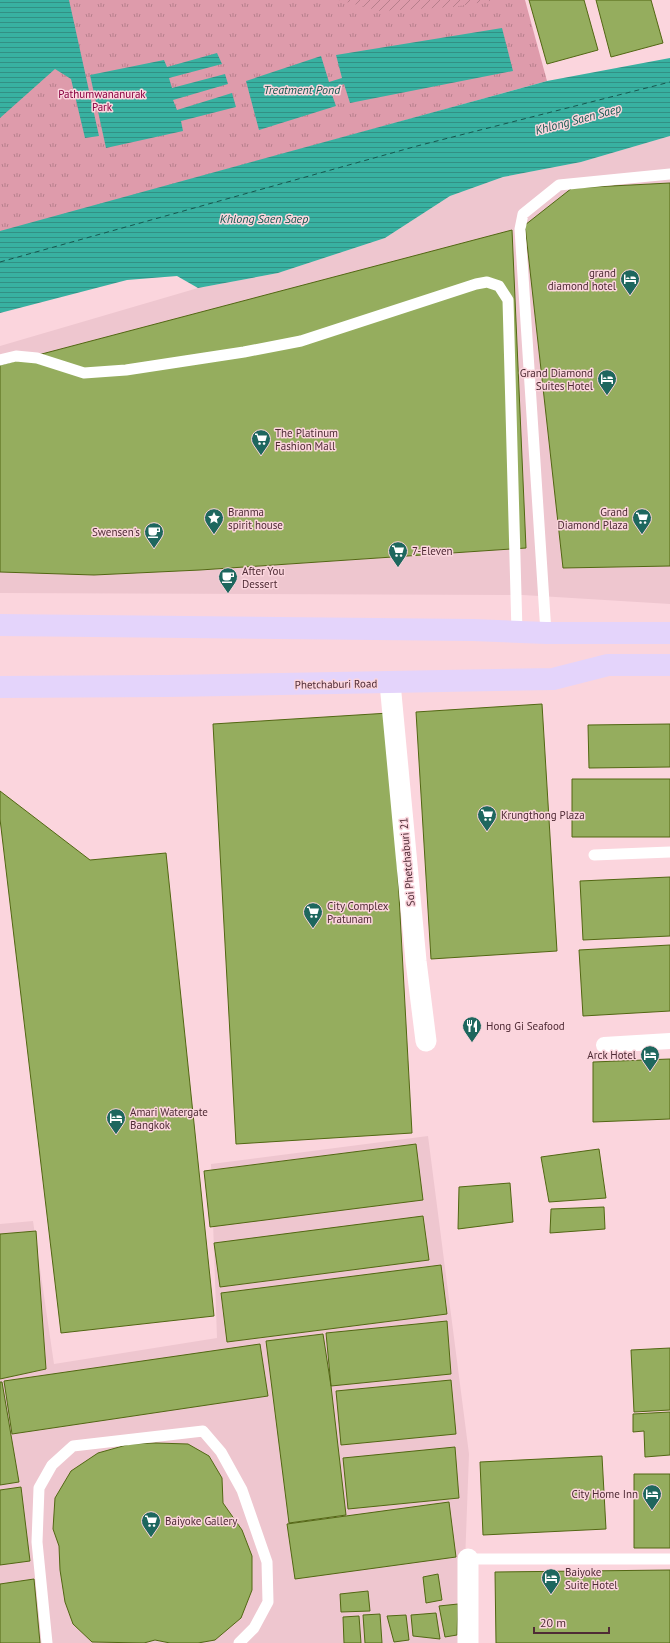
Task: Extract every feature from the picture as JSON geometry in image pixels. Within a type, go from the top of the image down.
[{"type":"main road","points":[[0,626],[473,630],[546,633],[670,633]]},
{"type":"main road","name":"Phetchaburi Road","points":[[0,687],[390,683],[553,679],[608,665],[670,665]]},
{"type":"street","name":"Soi Phetchaburi 21","points":[[390,683],[416,961],[426,1041]]},
{"type":"street","points":[[604,1045],[670,1040]]},
{"type":"street","points":[[468,1559],[468,1643]]},
{"type":"lane","points":[[546,633],[520,229],[523,214],[559,185],[670,174]]},
{"type":"lane","points":[[0,360],[16,356],[37,358],[84,373],[126,370],[244,352],[301,341],[476,284],[487,282],[498,286],[508,300],[517,632]]},
{"type":"lane","points":[[594,855],[670,852]]},
{"type":"lane","points":[[47,1643],[37,1542],[39,1488],[52,1465],[73,1446],[203,1431],[221,1452],[242,1490],[267,1562],[268,1602],[254,1628],[239,1643]]},
{"type":"lane","points":[[468,1559],[670,1558]]},
{"type":"shaded area","points":[[670,136],[670,604],[523,595],[0,593],[0,346],[198,288],[278,273],[385,238],[450,196],[503,177],[581,162]]},
{"type":"shaded area","points":[[428,1136],[469,1454],[462,1643],[0,1643],[0,1224],[33,1221],[54,1364],[217,1338],[211,1164]]},
{"type":"green space","name":"Pathumwananurak Park","points":[[0,0],[525,0],[547,81],[0,232]]},
{"type":"green space","points":[[339,0],[495,0],[453,7],[380,11]]},
{"type":"water","points":[[0,0],[69,0],[99,136],[85,138],[71,79],[55,69],[0,118]]},
{"type":"water","name":"Treatment Pond","points":[[502,28],[513,71],[350,103],[344,84],[330,89],[336,106],[259,130],[246,81],[321,56],[329,82],[342,78],[336,55]]},
{"type":"water","name":"Treatment Pond","points":[[217,53],[222,64],[169,78],[172,88],[225,74],[228,84],[173,100],[177,110],[232,93],[236,107],[181,121],[183,131],[106,148],[90,75],[164,60],[167,67]]},
{"type":"water","name":"Khlong Saen Saep","points":[[670,58],[670,136],[581,162],[503,177],[450,196],[385,238],[278,273],[198,288],[177,276],[127,280],[0,313],[0,231],[547,81]]},
{"type":"building","points":[[529,0],[584,0],[598,50],[547,64]]},
{"type":"building","points":[[596,0],[651,0],[663,43],[611,57]]},
{"type":"building","name":"Grand Diamond Suites Hotel","points":[[670,183],[670,566],[563,568],[525,225],[572,188]]},
{"type":"building","name":"The Platinum Fashion Mall","points":[[512,230],[526,548],[200,570],[94,575],[0,572],[0,365]]},
{"type":"building","name":"Krungthong Plaza","points":[[542,704],[557,951],[431,959],[416,712]]},
{"type":"building","name":"City Complex Pratunam","points":[[389,713],[412,1133],[236,1144],[213,724]]},
{"type":"building","points":[[670,724],[670,767],[589,768],[588,725]]},
{"type":"building","points":[[572,779],[670,779],[670,837],[572,837]]},
{"type":"building","name":"Amari Watergate Bangkok","points":[[0,791],[90,860],[166,853],[214,1316],[61,1333],[0,819]]},
{"type":"building","points":[[670,877],[670,936],[583,940],[580,881]]},
{"type":"building","points":[[670,945],[670,1011],[583,1016],[579,950]]},
{"type":"building","points":[[670,1059],[670,1119],[593,1122],[593,1062]]},
{"type":"building","points":[[416,1144],[423,1200],[210,1227],[204,1171]]},
{"type":"building","points":[[599,1149],[606,1198],[549,1202],[541,1157]]},
{"type":"building","points":[[510,1183],[513,1222],[458,1229],[459,1187]]},
{"type":"building","points":[[604,1207],[605,1229],[550,1233],[551,1209]]},
{"type":"building","points":[[423,1216],[429,1260],[220,1287],[214,1243]]},
{"type":"building","points":[[36,1231],[46,1369],[0,1379],[0,1234]]},
{"type":"building","points":[[441,1265],[447,1314],[227,1342],[221,1293]]},
{"type":"building","points":[[447,1321],[451,1374],[331,1386],[326,1333]]},
{"type":"building","points":[[323,1334],[331,1386],[346,1515],[289,1523],[266,1341]]},
{"type":"building","points":[[260,1344],[268,1396],[12,1434],[4,1381]]},
{"type":"building","points":[[670,1348],[670,1410],[634,1412],[631,1350]]},
{"type":"building","points":[[451,1380],[456,1434],[341,1445],[336,1391]]},
{"type":"building","points":[[0,1382],[2,1382],[19,1482],[0,1485]]},
{"type":"building","points":[[670,1412],[670,1455],[645,1457],[644,1431],[633,1432],[633,1414]]},
{"type":"building","name":"Baiyoke Gallery","points":[[130,1444],[188,1444],[209,1456],[222,1478],[223,1503],[242,1530],[252,1556],[252,1590],[241,1618],[215,1640],[198,1643],[170,1643],[155,1640],[144,1643],[92,1642],[73,1624],[65,1602],[60,1570],[59,1546],[53,1529],[55,1498],[71,1471],[98,1453]]},
{"type":"building","points":[[455,1447],[459,1498],[348,1509],[343,1458]]},
{"type":"building","points":[[602,1456],[606,1529],[483,1535],[480,1462]]},
{"type":"building","name":"City Home Inn","points":[[634,1474],[670,1474],[670,1548],[634,1548]]},
{"type":"building","points":[[21,1487],[30,1561],[0,1565],[0,1490]]},
{"type":"building","points":[[449,1502],[456,1557],[295,1579],[287,1524]]},
{"type":"building","points":[[670,1570],[670,1643],[496,1643],[495,1572]]},
{"type":"building","points":[[438,1574],[442,1600],[426,1603],[423,1577]]},
{"type":"building","points":[[34,1579],[40,1643],[0,1643],[0,1584]]},
{"type":"building","points":[[368,1591],[370,1611],[341,1612],[340,1594]]},
{"type":"building","points":[[458,1604],[457,1635],[445,1637],[439,1606]]},
{"type":"building","points":[[436,1613],[440,1639],[413,1636],[411,1615]]},
{"type":"building","points":[[380,1614],[382,1643],[365,1643],[363,1615]]},
{"type":"building","points":[[406,1615],[409,1640],[394,1642],[387,1616]]},
{"type":"building","points":[[359,1616],[361,1643],[344,1643],[343,1617]]},
{"type":"ferry route","points":[[0,262],[417,146],[670,82]]},
{"type":"place","name":"grand diamond hotel","points":[[630,296]]},
{"type":"place","name":"Grand Diamond Suites Hotel","points":[[607,396]]},
{"type":"place","name":"The Platinum Fashion Mall","points":[[261,456]]},
{"type":"place","name":"Branma spirit house","points":[[214,535]]},
{"type":"place","name":"Grand Diamond Plaza","points":[[642,535]]},
{"type":"place","name":"Swensen's","points":[[154,549]]},
{"type":"place","name":"7-Eleven","points":[[398,568]]},
{"type":"place","name":"After You Dessert","points":[[228,594]]},
{"type":"place","name":"Krungthong Plaza","points":[[487,832]]},
{"type":"place","name":"City Complex Pratunam","points":[[313,929]]},
{"type":"place","name":"Hong Gi Seafood","points":[[472,1043]]},
{"type":"place","name":"Arck Hotel","points":[[650,1072]]},
{"type":"place","name":"Amari Watergate Bangkok","points":[[116,1135]]},
{"type":"place","name":"City Home Inn","points":[[652,1511]]},
{"type":"place","name":"Baiyoke Gallery","points":[[151,1538]]},
{"type":"place","name":"Baiyoke Suite Hotel","points":[[551,1595]]}]
